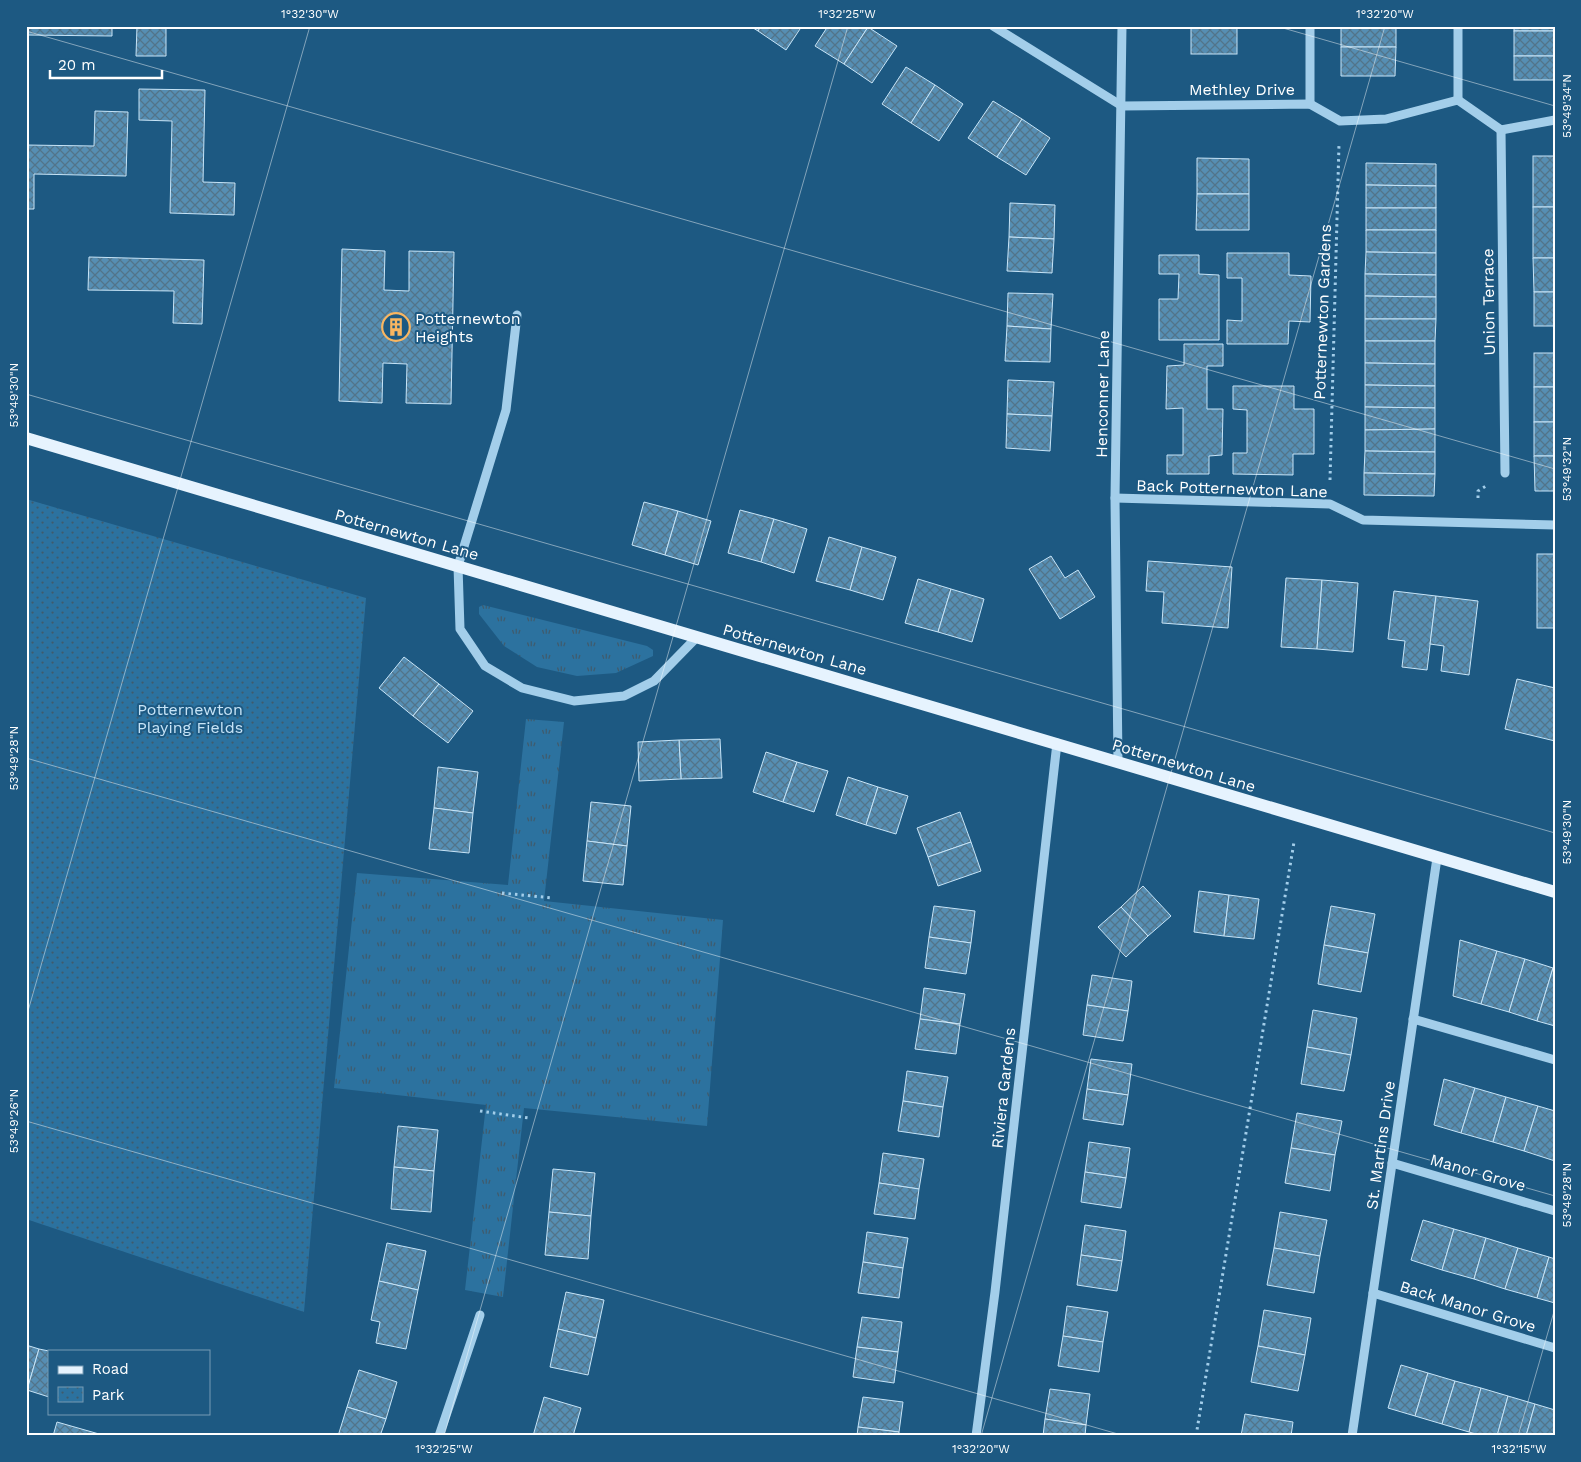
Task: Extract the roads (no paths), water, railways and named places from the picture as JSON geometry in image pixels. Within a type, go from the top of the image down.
[{"type":"main road","name":"Potternewton Lane","points":[[26,438],[1555,892]]},
{"type":"street","points":[[993,26],[1122,106]]},
{"type":"street","name":"Henconner Lane","points":[[1118,762],[1115,498],[1122,26]]},
{"type":"street","points":[[1310,26],[1310,104]]},
{"type":"street","points":[[1458,26],[1458,100],[1501,130],[1555,120]]},
{"type":"street","name":"Methley Drive","points":[[1122,106],[1310,104],[1340,121],[1386,119],[1458,100]]},
{"type":"street","name":"Union Terrace","points":[[1501,130],[1505,473]]},
{"type":"street","points":[[517,315],[506,410],[458,566],[460,629],[485,666],[522,688],[574,701],[624,696],[654,681],[697,637]]},
{"type":"street","name":"Back Potternewton Lane","points":[[1115,498],[1330,504],[1363,520],[1555,525]]},
{"type":"street","name":"Riviera Gardens","points":[[976,1436],[995,1292],[1057,743]]},
{"type":"street","name":"St. Martins Drive","points":[[1352,1436],[1437,858]]},
{"type":"street","points":[[1413,1019],[1555,1060]]},
{"type":"street","name":"Manor Grove","points":[[1392,1163],[1555,1210]]},
{"type":"street","name":"Back Manor Grove","points":[[1373,1293],[1555,1348]]},
{"type":"street","points":[[439,1436],[480,1315]]},
{"type":"place","name":"Potternewton Heights","points":[[396,327]]},
{"type":"park label","name":"Potternewton Playing Fields","points":[[190,718]]}]
